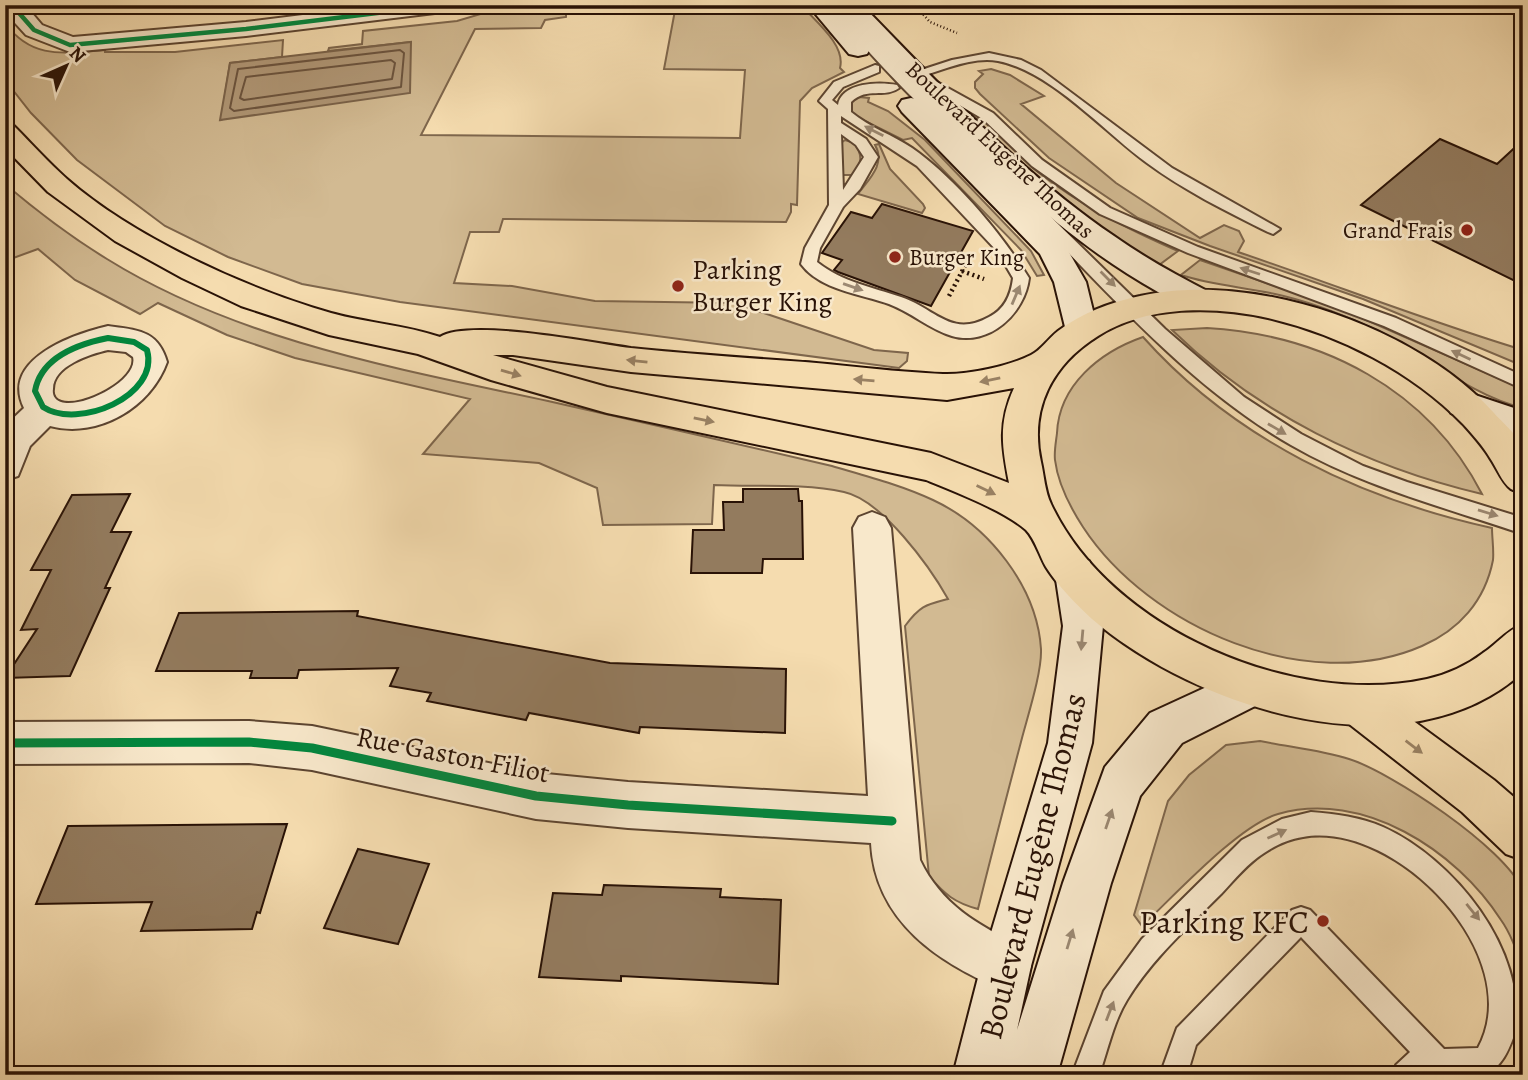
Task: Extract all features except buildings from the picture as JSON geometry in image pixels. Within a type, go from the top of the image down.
[{"type":"main road","points":[[12,5],[34,30],[70,45],[246,29],[443,5]]},
{"type":"main road","name":"Boulevard Eugène Thomas","points":[[819,5],[894,77],[1052,249],[1070,282],[1082,331]]},
{"type":"main road","name":"Boulevard Eugène Thomas","points":[[849,5],[894,77],[1056,209],[1147,273],[1200,301]]},
{"type":"main road","points":[[5,132],[58,186],[124,234],[193,271],[252,298],[329,324],[423,343],[503,371],[607,400],[931,467],[985,488],[1038,519]]},
{"type":"main road","points":[[1523,478],[1501,444],[1463,404],[1410,364],[1351,333],[1321,321],[1259,305],[1200,301],[1136,308],[1082,331],[1046,362],[1032,383],[1023,406],[1019,431],[1022,469],[1038,519],[1075,573],[1133,626],[1169,650],[1209,671],[1250,687],[1287,697],[1359,706],[1421,701],[1465,687],[1492,673],[1514,654],[1523,642]]},
{"type":"main road","points":[[423,343],[513,343],[631,360],[947,387],[1012,376],[1046,362]]},
{"type":"main road","points":[[1463,404],[1523,425]]},
{"type":"main road","points":[[5,466],[15,439],[44,410]]},
{"type":"main road","points":[[872,528],[897,863],[910,895],[930,920],[952,938],[1006,966]]},
{"type":"main road","name":"Boulevard Eugène Thomas","points":[[980,1075],[1006,966],[1070,743],[1083,626],[1075,573]]},
{"type":"main road","name":"Boulevard Eugène Thomas","points":[[1030,1075],[1083,896],[1121,783],[1166,728],[1250,687]]},
{"type":"main road","points":[[1359,706],[1478,796],[1523,837]]},
{"type":"main road","name":"Rue Gaston Filiot","points":[[5,743],[249,742],[312,748],[536,796],[628,805],[892,821]]},
{"type":"lane","points":[[835,5],[890,66],[1196,369],[1234,401],[1305,446],[1388,483],[1523,526]]},
{"type":"lane","points":[[1273,229],[1198,192],[1150,159],[1045,78],[1006,58],[985,57],[834,87],[825,101],[834,107],[836,205],[833,216],[809,255],[809,264],[832,280],[921,311],[950,330],[964,334],[1004,316],[1014,302],[1021,278],[1002,248],[913,156],[889,139],[852,120],[845,113],[844,101],[856,90],[894,77],[988,116],[1037,163],[1105,211],[1203,254],[1390,322],[1523,383]]},
{"type":"lane","points":[[834,125],[860,140],[871,157],[855,186],[836,205]]},
{"type":"lane","points":[[1086,1075],[1117,992],[1149,949],[1254,845],[1282,831],[1309,824],[1340,824],[1371,834],[1406,850],[1436,872],[1479,918],[1506,970],[1510,994],[1504,1029],[1489,1068],[1442,1069],[1417,1063],[1406,1075]]},
{"type":"lane","points":[[1173,1075],[1186,1037],[1301,919],[1442,1069]]},
{"type":"shaded area","points":[[511,5],[566,5],[566,17],[545,20],[541,28],[475,29],[421,135],[740,138],[745,70],[664,69],[676,5],[801,5],[834,42],[841,59],[840,68],[844,72],[812,88],[800,101],[797,205],[791,204],[791,212],[786,222],[503,219],[499,232],[470,232],[454,283],[512,286],[595,301],[734,303],[874,350],[908,353],[907,361],[899,368],[400,302],[302,284],[228,257],[165,226],[77,160],[31,113],[5,80],[5,23],[26,43],[38,49],[62,53],[105,50],[175,52],[283,40],[282,57],[230,63],[221,120],[411,42],[328,51],[329,48],[362,44],[363,31],[457,21]]},
{"type":"shaded area","points":[[991,69],[1010,75],[1044,96],[1021,104],[1116,183],[1200,238],[1224,225],[1239,231],[1244,241],[1238,252],[1523,350],[1523,366],[1363,299],[1138,218],[1049,158],[980,94],[975,88],[975,82],[983,74],[979,71]]},
{"type":"shaded area","points":[[859,97],[869,98],[868,102],[888,111],[925,140],[1031,251],[1044,275],[1037,276],[1021,250],[912,138],[903,140],[853,115],[849,102]]},
{"type":"shaded area","points":[[978,118],[994,129],[1038,172],[1071,196],[1178,251],[1159,265],[1109,236],[1038,180],[974,119]]},
{"type":"shaded area","points":[[845,140],[854,143],[860,155],[860,163],[853,175],[843,175],[841,143]]},
{"type":"shaded area","points":[[879,144],[890,169],[923,204],[925,208],[922,213],[858,194],[877,165],[879,159],[875,145]]},
{"type":"shaded area","points":[[5,184],[55,224],[107,259],[158,287],[265,332],[378,364],[832,466],[921,495],[954,511],[991,542],[1020,581],[1038,626],[1041,649],[1034,694],[978,909],[950,897],[929,876],[905,626],[923,607],[948,599],[930,570],[904,537],[874,508],[859,498],[828,489],[714,485],[712,524],[603,525],[597,488],[539,463],[423,454],[470,399],[295,358],[227,335],[158,303],[140,314],[75,280],[38,249],[5,261]]},
{"type":"shaded area","points":[[1200,260],[1339,308],[1523,389],[1523,408],[1483,393],[1391,338],[1336,313],[1287,297],[1181,275]]},
{"type":"shaded area","points":[[1207,328],[1250,333],[1291,342],[1331,356],[1368,374],[1402,397],[1433,425],[1459,457],[1482,494],[1397,469],[1316,433],[1278,412],[1205,360],[1172,330]]},
{"type":"shaded area","points":[[1143,337],[1217,406],[1302,460],[1395,500],[1492,528],[1493,560],[1489,575],[1477,601],[1459,623],[1422,646],[1377,659],[1330,663],[1282,657],[1234,643],[1189,622],[1148,595],[1112,563],[1083,527],[1069,503],[1057,469],[1055,446],[1060,416],[1074,385],[1097,361]]},
{"type":"shaded area","points":[[1260,741],[1327,753],[1368,767],[1418,795],[1471,833],[1494,853],[1522,889],[1525,915],[1523,969],[1505,925],[1482,894],[1459,871],[1433,849],[1404,832],[1374,819],[1342,811],[1310,809],[1278,814],[1262,821],[1226,846],[1142,926],[1134,915],[1168,801],[1189,775],[1226,745]]},
{"type":"water","points":[[411,42],[410,93],[220,120],[230,63]]},
{"type":"cycle path","points":[[12,5],[34,30],[70,45],[246,29],[443,5]]},
{"type":"cycle path","points":[[108,338],[134,342],[147,350],[151,362],[145,376],[133,389],[117,402],[77,416],[51,413],[43,407],[37,400],[35,391],[43,371],[59,356],[72,349],[108,338]]},
{"type":"cycle path","points":[[5,743],[249,742],[312,748],[536,796],[628,805],[892,821]]},
{"type":"place","name":"Grand Frais","points":[[1467,230]]},
{"type":"place","name":"Burger King","points":[[895,257]]},
{"type":"place","name":"Parking Burger King","points":[[678,286]]},
{"type":"place","name":"Parking KFC","points":[[1323,921]]}]
